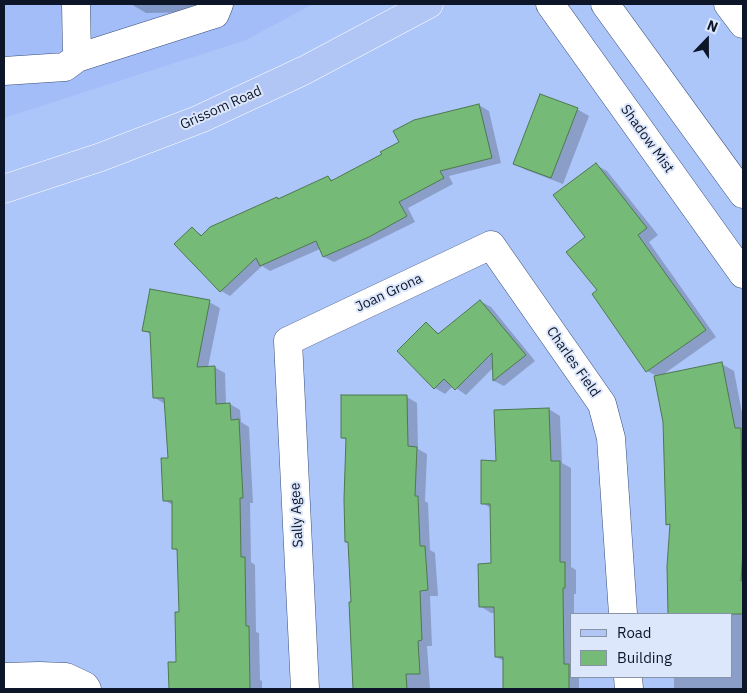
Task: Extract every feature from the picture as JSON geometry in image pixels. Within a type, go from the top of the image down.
[{"type":"main road","name":"Grissom Road","points":[[4,189],[101,157],[200,119],[305,70],[429,4]]},
{"type":"street","points":[[76,4],[77,58]]},
{"type":"street","points":[[4,71],[65,67],[77,58],[215,14],[219,4]]},
{"type":"street","name":"Shadow Mist","points":[[550,4],[743,274]]},
{"type":"street","points":[[605,4],[743,194]]},
{"type":"street","points":[[728,4],[743,24]]},
{"type":"street","name":"Joan Grona","points":[[288,342],[491,245]]},
{"type":"street","name":"Charles Field","points":[[491,245],[602,404],[611,438],[623,613]]},
{"type":"street","name":"Sally Agee","points":[[288,342],[305,689]]},
{"type":"street","points":[[4,677],[66,677],[85,686],[87,689]]},
{"type":"shaded area","points":[[4,4],[313,4],[246,40],[4,118]]},
{"type":"building","points":[[540,94],[578,108],[551,178],[513,164]]},
{"type":"building","points":[[479,104],[492,158],[440,171],[444,178],[399,202],[407,216],[369,237],[323,257],[316,241],[260,266],[256,258],[220,292],[174,244],[192,227],[201,236],[210,227],[277,197],[278,199],[328,176],[331,181],[382,154],[380,152],[399,142],[393,131],[414,120]]},
{"type":"building","points":[[596,163],[647,228],[638,235],[706,330],[646,372],[592,294],[597,290],[566,252],[585,237],[553,195]]},
{"type":"building","points":[[150,289],[210,300],[197,367],[215,366],[216,404],[230,403],[231,420],[239,419],[243,498],[240,498],[241,557],[245,557],[246,626],[249,626],[250,689],[169,689],[168,662],[176,662],[175,612],[179,612],[177,549],[172,549],[172,501],[163,501],[161,458],[168,458],[164,398],[153,398],[150,332],[142,331]]},
{"type":"building","points":[[480,300],[526,355],[493,381],[492,353],[455,390],[444,379],[434,389],[397,351],[426,322],[438,334]]},
{"type":"building","points":[[722,362],[735,428],[741,428],[743,549],[741,581],[743,581],[743,614],[668,613],[667,566],[670,524],[666,525],[663,422],[654,376]]},
{"type":"building","points":[[341,395],[407,395],[408,446],[417,447],[415,496],[418,496],[420,546],[425,546],[428,590],[420,591],[422,640],[418,641],[420,674],[406,674],[407,689],[353,689],[348,542],[345,542],[346,438],[341,438]]},
{"type":"building","points":[[549,408],[551,461],[560,461],[560,562],[565,562],[565,588],[563,588],[564,664],[569,664],[569,689],[503,689],[503,657],[495,657],[494,607],[479,607],[478,564],[491,563],[490,504],[481,504],[481,460],[496,461],[494,410]]}]
